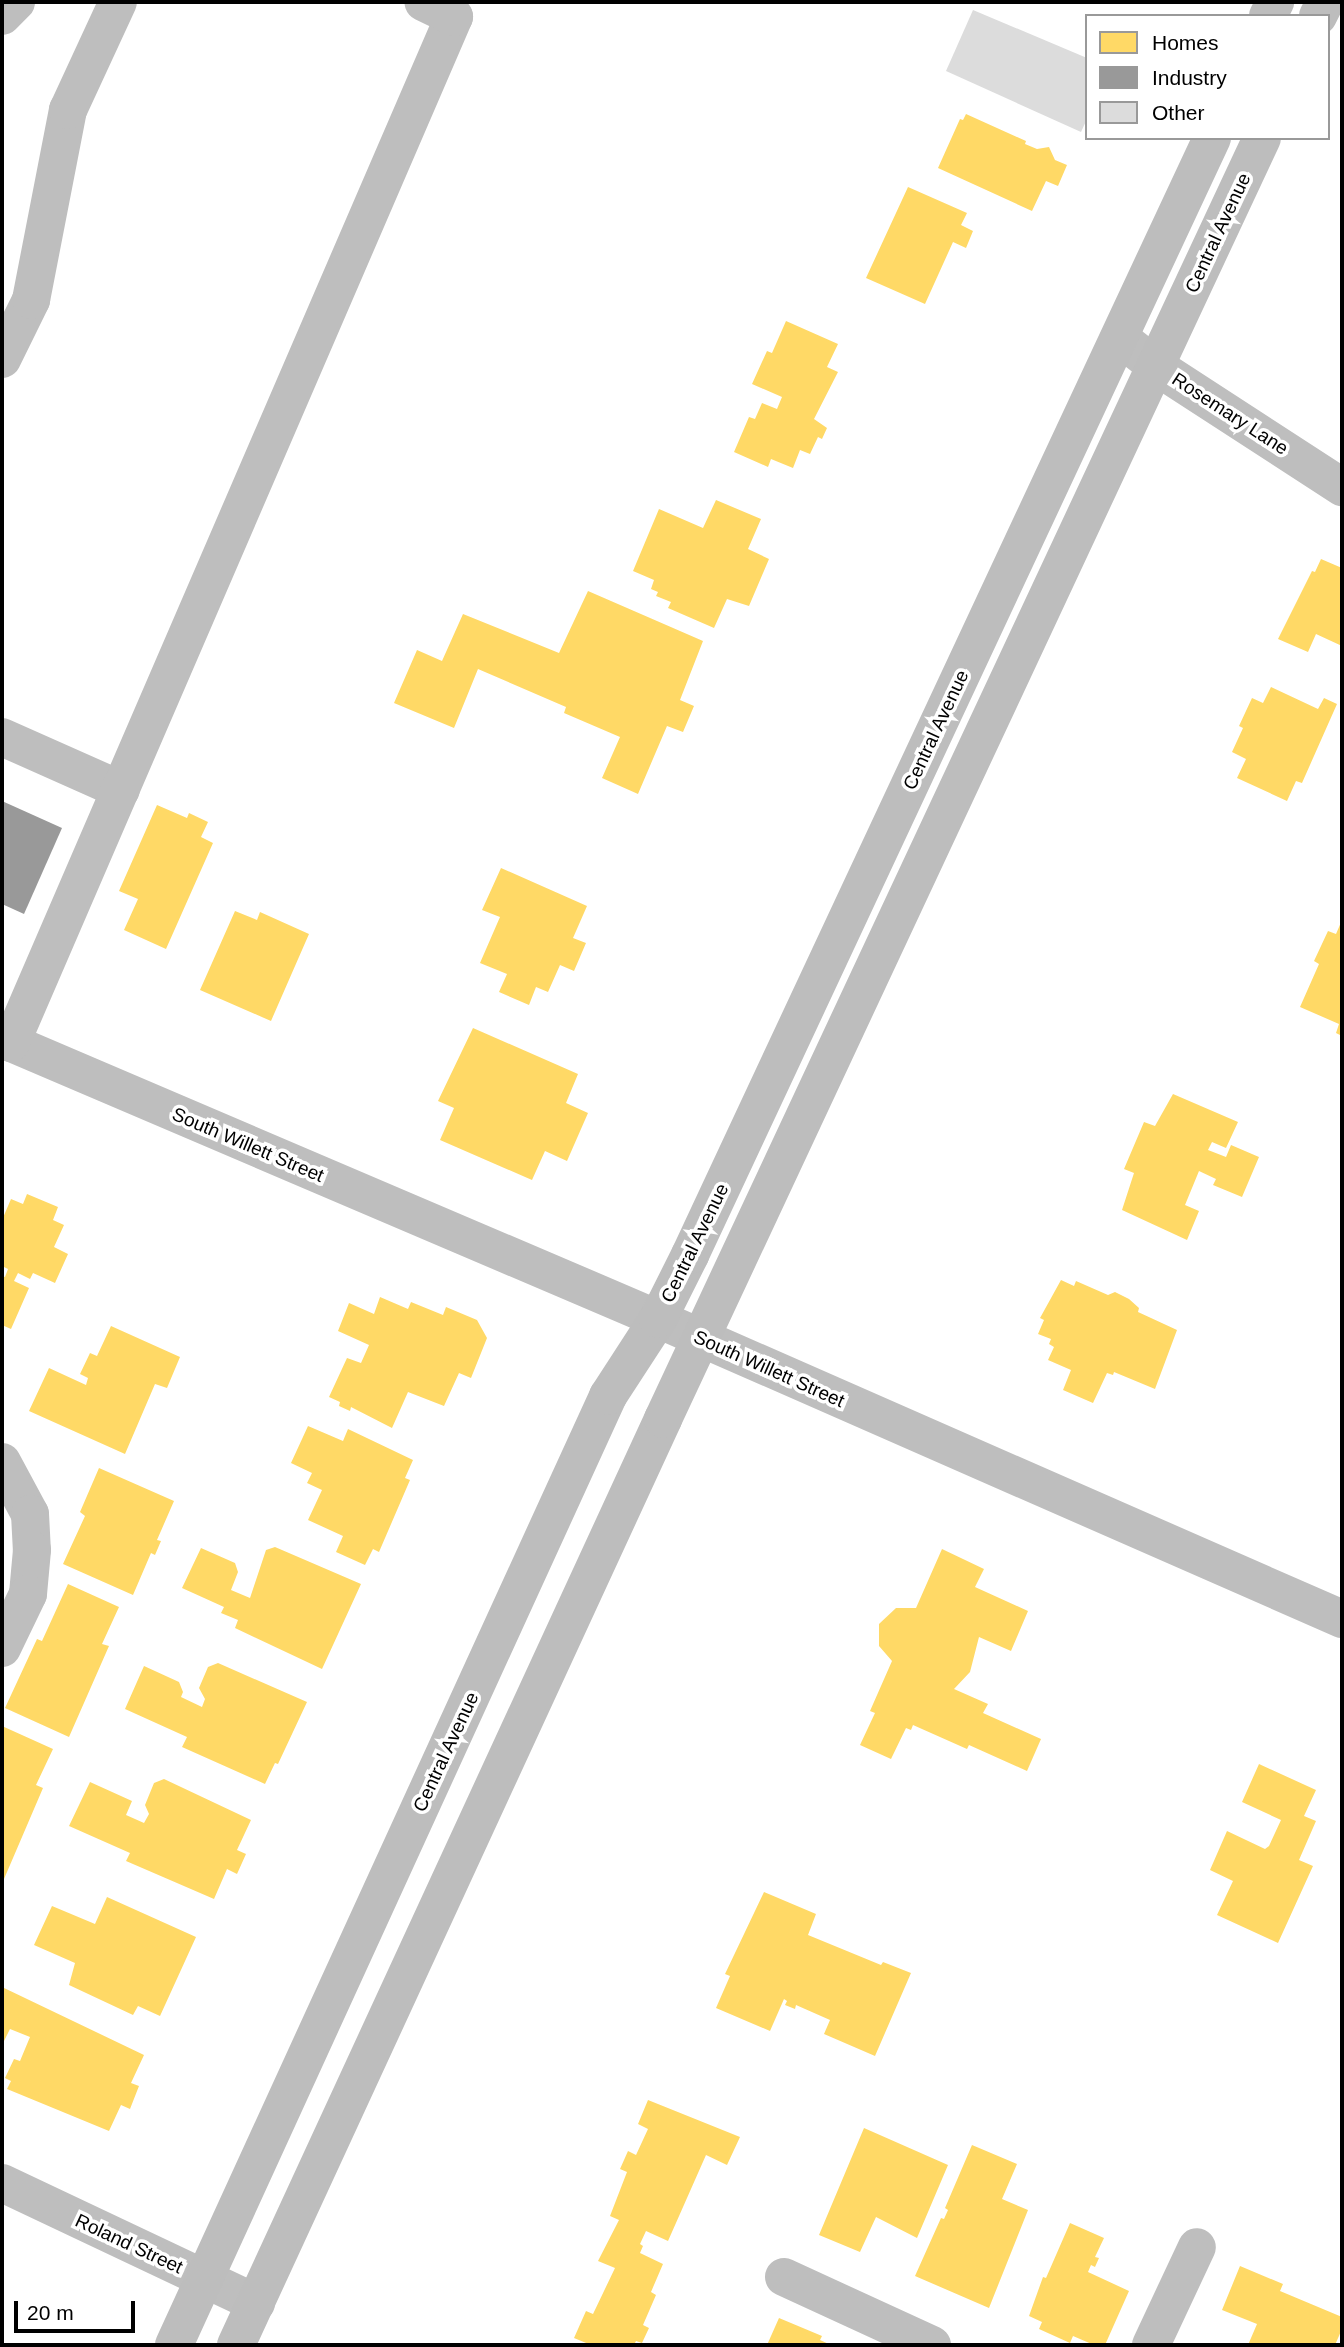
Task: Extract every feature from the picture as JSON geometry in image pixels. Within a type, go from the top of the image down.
[{"type":"main road","name":"Central Avenue","points":[[174,2345],[608,1396],[658,1320],[1211,140]]},
{"type":"main road","name":"Central Avenue","points":[[236,2345],[1261,140]]},
{"type":"street","points":[[2,16],[16,2]]},
{"type":"street","points":[[2,359],[31,300],[68,110],[118,2]]},
{"type":"street","points":[[6,1041],[121,790],[454,18],[424,2]]},
{"type":"street","name":"Rosemary Lane","points":[[1120,338],[1157,367],[1342,487]]},
{"type":"street","points":[[2,737],[121,790]]},
{"type":"street","points":[[881,847],[922,867]]},
{"type":"street","name":"South Willett Street","points":[[6,1041],[658,1320],[1342,1619]]},
{"type":"street","points":[[2,1462],[30,1514],[32,1550],[28,1594],[2,1648]]},
{"type":"street","name":"Roland Street","points":[[2,2183],[256,2303]]},
{"type":"street","points":[[1151,2345],[1197,2247]]},
{"type":"street","points":[[784,2277],[932,2345]]},
{"type":"building: Homes","points":[[966,114],[1026,141],[1025,144],[1037,149],[1049,147],[1055,160],[1067,165],[1058,186],[1046,181],[1032,211],[938,168],[960,119],[963,120]]},
{"type":"building: Homes","points":[[908,187],[967,213],[961,225],[973,231],[966,248],[953,242],[925,304],[866,278]]},
{"type":"building: Homes","points":[[786,321],[838,344],[827,367],[838,372],[814,419],[827,428],[822,439],[818,437],[810,454],[800,450],[793,468],[771,459],[768,467],[734,452],[749,417],[755,419],[762,403],[777,409],[782,397],[752,384],[767,351],[772,353]]},
{"type":"building: Homes","points":[[716,500],[761,519],[748,549],[769,559],[749,606],[727,599],[714,628],[668,608],[671,602],[656,596],[658,592],[651,589],[654,580],[633,571],[659,509],[703,528]]},
{"type":"building: Homes","points":[[1321,559],[1342,568],[1342,646],[1316,634],[1308,652],[1278,639],[1312,571],[1315,572]]},
{"type":"building: Homes","points":[[588,591],[703,641],[680,700],[694,706],[683,732],[667,726],[638,794],[602,778],[620,737],[564,713],[566,707],[478,669],[454,728],[394,703],[417,650],[442,661],[463,614],[559,653]]},
{"type":"building: Homes","points":[[1271,687],[1318,709],[1324,698],[1337,704],[1302,783],[1296,781],[1287,801],[1237,778],[1246,759],[1232,752],[1243,728],[1239,726],[1252,698],[1263,703]]},
{"type":"building: Homes","points":[[157,805],[187,818],[189,813],[208,822],[201,837],[213,843],[166,949],[124,930],[138,899],[119,891]]},
{"type":"building: Homes","points":[[501,868],[587,906],[573,938],[586,943],[574,971],[560,965],[548,992],[536,987],[529,1005],[499,992],[507,974],[480,963],[500,917],[482,910]]},
{"type":"building: Homes","points":[[235,911],[257,920],[260,912],[309,934],[271,1021],[200,990]]},
{"type":"building: Homes","points":[[1342,920],[1342,1036],[1336,1033],[1339,1024],[1300,1007],[1319,964],[1314,961],[1328,931],[1336,934]]},
{"type":"building: Homes","points":[[473,1028],[578,1074],[566,1103],[588,1113],[567,1161],[545,1151],[532,1180],[440,1140],[454,1108],[438,1101]]},
{"type":"building: Homes","points":[[1173,1094],[1238,1122],[1226,1148],[1212,1142],[1208,1150],[1226,1157],[1231,1145],[1259,1157],[1242,1197],[1213,1185],[1216,1179],[1199,1171],[1185,1205],[1199,1211],[1187,1240],[1122,1210],[1134,1173],[1124,1169],[1144,1122],[1155,1126]]},
{"type":"building: Homes","points":[[27,1194],[58,1207],[53,1220],[64,1225],[54,1247],[68,1254],[55,1283],[33,1273],[30,1279],[18,1273],[14,1281],[29,1288],[11,1329],[2,1325],[2,1276],[5,1277],[8,1269],[2,1266],[2,1220],[11,1199],[23,1204]]},
{"type":"building: Homes","points":[[1061,1280],[1074,1286],[1076,1281],[1108,1295],[1115,1292],[1129,1299],[1139,1308],[1138,1312],[1177,1330],[1155,1389],[1114,1372],[1113,1375],[1107,1373],[1093,1403],[1063,1390],[1071,1370],[1048,1360],[1054,1347],[1049,1344],[1051,1339],[1038,1334],[1044,1320],[1040,1318]]},
{"type":"building: Homes","points":[[380,1297],[408,1309],[411,1302],[443,1315],[446,1307],[477,1320],[487,1338],[471,1378],[459,1373],[444,1406],[408,1392],[392,1428],[351,1407],[350,1411],[339,1406],[340,1402],[329,1397],[347,1358],[361,1363],[369,1345],[338,1331],[349,1303],[374,1314]]},
{"type":"building: Homes","points":[[111,1326],[180,1357],[167,1388],[155,1384],[125,1454],[29,1411],[49,1368],[86,1385],[88,1378],[80,1374],[90,1353],[97,1356]]},
{"type":"building: Homes","points":[[308,1426],[343,1441],[348,1429],[413,1460],[405,1478],[410,1480],[379,1552],[373,1549],[365,1565],[336,1552],[343,1536],[308,1520],[322,1490],[307,1483],[312,1473],[291,1463]]},
{"type":"building: Homes","points":[[99,1468],[174,1501],[157,1540],[161,1541],[155,1555],[151,1553],[133,1595],[63,1564],[85,1516],[80,1512]]},
{"type":"building: Homes","points":[[275,1547],[361,1584],[322,1669],[235,1628],[238,1620],[221,1613],[224,1607],[182,1588],[201,1548],[235,1563],[238,1572],[231,1590],[250,1598],[266,1550]]},
{"type":"building: Homes","points":[[942,1549],[984,1569],[975,1587],[1028,1611],[1011,1651],[979,1637],[970,1672],[954,1689],[988,1704],[983,1713],[1041,1739],[1027,1771],[969,1745],[967,1749],[913,1725],[911,1730],[906,1728],[891,1759],[860,1745],[875,1713],[870,1711],[892,1661],[879,1646],[879,1624],[896,1608],[916,1608]]},
{"type":"building: Homes","points":[[68,1584],[119,1607],[102,1644],[109,1646],[69,1737],[5,1708],[37,1639],[42,1641]]},
{"type":"building: Homes","points":[[218,1663],[307,1702],[278,1764],[275,1763],[265,1784],[182,1747],[187,1737],[125,1709],[144,1666],[179,1682],[183,1692],[181,1697],[202,1707],[205,1699],[199,1688],[208,1667]]},
{"type":"building: Homes","points":[[2,1726],[53,1749],[36,1785],[43,1788],[4,1879]]},
{"type":"building: Homes","points":[[1259,1764],[1316,1790],[1304,1816],[1316,1821],[1299,1860],[1313,1866],[1278,1943],[1217,1915],[1233,1881],[1210,1870],[1227,1831],[1265,1849],[1269,1846],[1281,1820],[1242,1802]]},
{"type":"building: Homes","points":[[164,1779],[251,1820],[237,1850],[246,1854],[237,1874],[227,1869],[214,1899],[126,1861],[130,1853],[69,1826],[90,1782],[132,1801],[126,1815],[144,1823],[149,1814],[145,1805],[154,1783]]},
{"type":"building: Homes","points":[[764,1892],[816,1914],[808,1935],[881,1965],[883,1962],[911,1973],[875,2056],[824,2034],[830,2020],[796,2005],[795,2009],[785,2005],[787,2001],[784,1999],[770,2031],[716,2008],[730,1976],[725,1974]]},
{"type":"building: Homes","points":[[107,1897],[196,1937],[160,2016],[138,2006],[133,2015],[69,1985],[75,1963],[34,1945],[52,1906],[95,1924]]},
{"type":"building: Homes","points":[[2,1987],[144,2055],[131,2083],[139,2086],[130,2109],[121,2105],[109,2131],[7,2089],[11,2081],[5,2078],[14,2059],[20,2061],[30,2037],[10,2029],[4,2041],[2,2040]]},
{"type":"building: Homes","points":[[648,2100],[740,2137],[727,2165],[706,2155],[668,2241],[646,2231],[640,2244],[643,2246],[640,2253],[663,2264],[651,2292],[656,2295],[643,2325],[649,2328],[642,2343],[636,2341],[634,2345],[591,2345],[574,2338],[586,2311],[593,2314],[615,2268],[598,2261],[619,2220],[610,2216],[627,2172],[620,2169],[628,2151],[636,2155],[648,2129],[638,2124]]},
{"type":"building: Homes","points":[[864,2128],[948,2165],[917,2238],[876,2217],[860,2252],[819,2235]]},
{"type":"building: Homes","points":[[972,2145],[1017,2164],[1002,2199],[1028,2210],[989,2308],[915,2276],[941,2218],[944,2219],[948,2210],[945,2208]]},
{"type":"building: Homes","points":[[1070,2223],[1104,2238],[1095,2257],[1099,2258],[1095,2267],[1091,2265],[1088,2272],[1129,2291],[1105,2345],[1094,2345],[1073,2336],[1070,2343],[1039,2329],[1042,2322],[1029,2316],[1043,2277],[1046,2278]]},
{"type":"building: Homes","points":[[1240,2266],[1283,2284],[1280,2291],[1342,2317],[1342,2329],[1335,2345],[1248,2345],[1257,2324],[1222,2310]]},
{"type":"building: Homes","points":[[779,2318],[822,2336],[820,2340],[831,2345],[767,2345]]},
{"type":"building: Industry","points":[[2,801],[62,828],[24,914],[2,904]]},
{"type":"building: Other","points":[[973,10],[1085,57],[1085,123],[1081,132],[946,71]]}]
